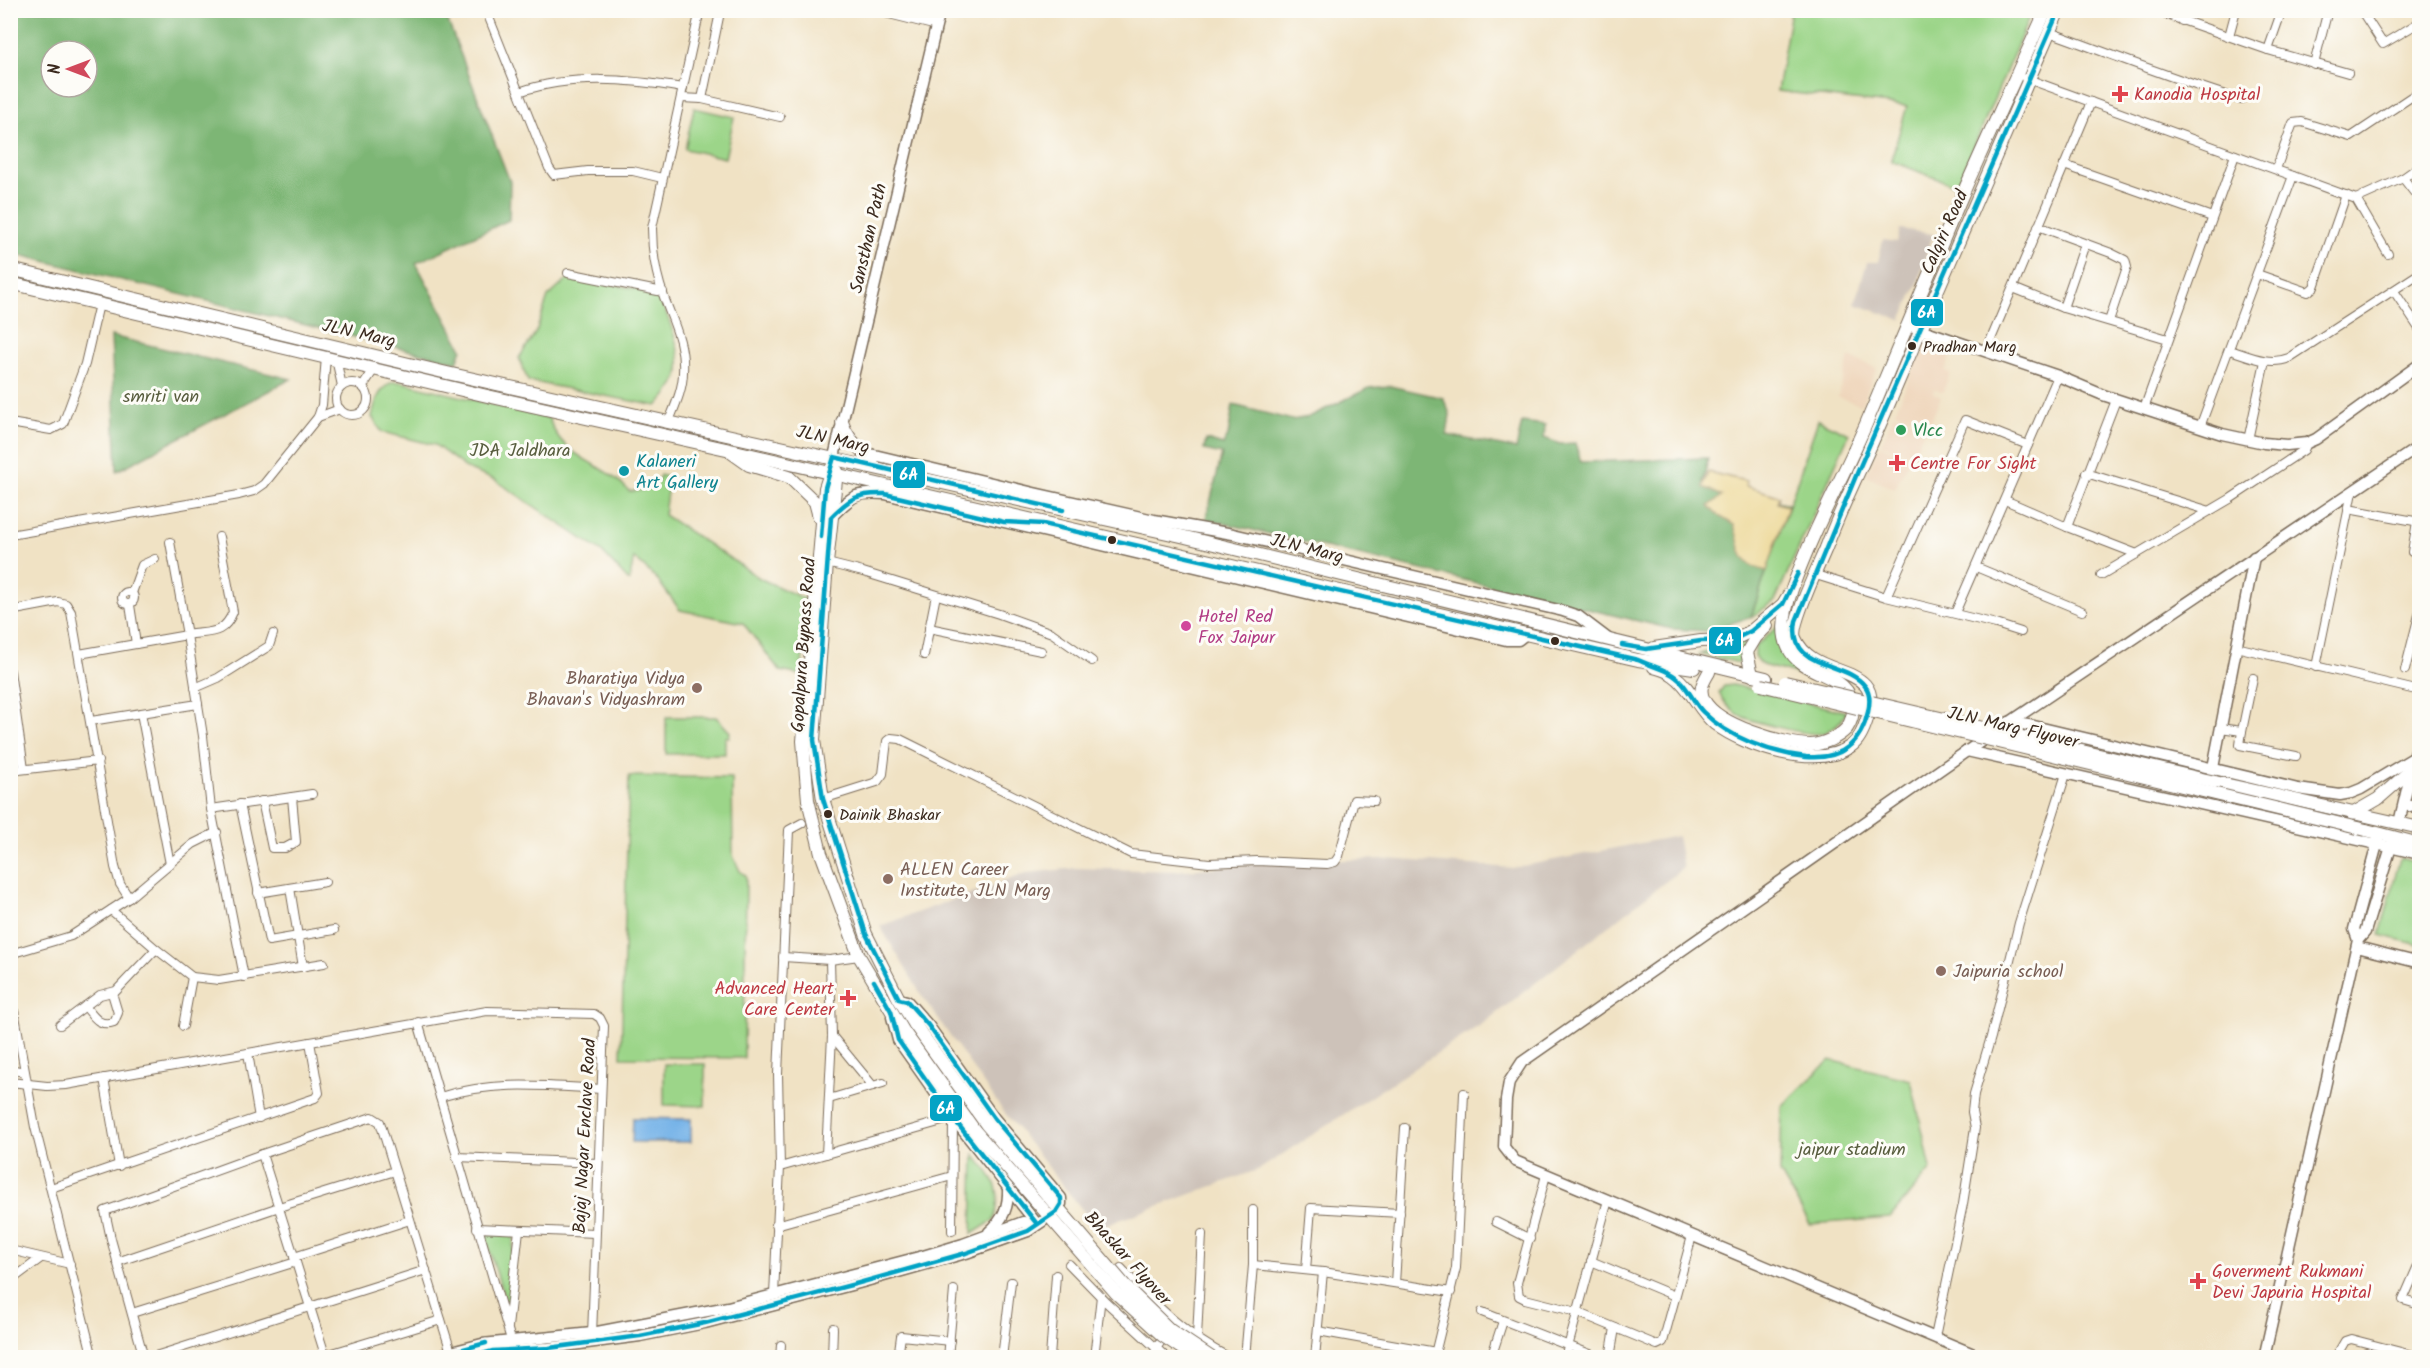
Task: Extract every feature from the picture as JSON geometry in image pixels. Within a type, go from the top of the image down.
[{"type":"main road","name":"Calgiri Road","points":[[1791,591],[1815,532],[1886,377],[1962,196],[2046,10]]},
{"type":"main road","name":"Calgiri Road","points":[[1638,660],[1674,675],[1689,691],[1701,711],[1736,737],[1761,746],[1817,758],[1839,754],[1854,744],[1863,730],[1871,707],[1872,695],[1868,686],[1852,675],[1823,665],[1805,651],[1795,637],[1795,622],[1816,575],[1838,515],[1921,330],[2059,10]]},
{"type":"main road","name":"JLN Marg","points":[[10,269],[447,373],[876,467],[969,483],[1752,675]]},
{"type":"main road","name":"JLN Marg","points":[[10,283],[483,395],[726,449],[1147,551],[1527,633],[1638,660]]},
{"type":"main road","points":[[1886,377],[1898,382]]},
{"type":"main road","points":[[842,422],[850,440],[866,453],[876,467]]},
{"type":"main road","points":[[726,449],[749,465],[789,477],[815,502],[822,527]]},
{"type":"main road","points":[[833,475],[837,458]]},
{"type":"main road","name":"Gopalpura Bypass Road","points":[[833,475],[827,563],[809,741],[823,799],[862,923],[899,999]]},
{"type":"main road","name":"Gopalpura Bypass Road","points":[[833,475],[825,488],[809,741],[808,800],[821,853],[859,956],[891,1011]]},
{"type":"main road","points":[[1004,522],[1043,524]]},
{"type":"main road","points":[[1709,672],[1702,685],[1702,695],[1709,707],[1729,723],[1782,740],[1810,745],[1824,743],[1846,728],[1853,714],[1849,693],[1836,680],[1806,668],[1788,647],[1784,630],[1791,591]]},
{"type":"main road","points":[[1647,649],[1701,641],[1733,640],[1752,631],[1783,604],[1791,591]]},
{"type":"main road","points":[[1752,675],[1747,652],[1751,644],[1764,628],[1802,605]]},
{"type":"main road","name":"JLN Marg Flyover","points":[[1638,660],[1874,701],[2420,828]]},
{"type":"main road","name":"JLN Marg Flyover","points":[[1752,675],[1764,681],[2366,830],[2378,838],[2392,842],[2420,844]]},
{"type":"main road","points":[[2352,814],[2378,799],[2412,764]]},
{"type":"main road","name":"Bhaskar Flyover","points":[[899,999],[909,1028],[975,1131],[1116,1293],[1163,1336],[1196,1358]]},
{"type":"main road","name":"Bhaskar Flyover","points":[[891,1011],[909,1028],[986,1124],[1127,1288],[1170,1330],[1212,1358]]},
{"type":"street","points":[[486,10],[549,168],[554,175],[588,171],[633,171],[662,178]]},
{"type":"street","points":[[669,421],[681,385],[683,356],[678,330],[663,292],[652,248],[652,228],[700,10]]},
{"type":"street","points":[[702,99],[719,10]]},
{"type":"street","name":"Sansthan Path","points":[[837,458],[842,422],[940,10]]},
{"type":"street","points":[[2153,10],[2268,50],[2348,73]]},
{"type":"street","points":[[2182,21],[2185,10]]},
{"type":"street","points":[[2229,36],[2236,10]]},
{"type":"street","points":[[2268,50],[2282,10]]},
{"type":"street","points":[[2313,64],[2328,10]]},
{"type":"street","points":[[2361,10],[2383,44],[2420,22]]},
{"type":"street","points":[[875,11],[937,26]]},
{"type":"street","points":[[2049,32],[2125,59],[2144,69],[2241,100]]},
{"type":"street","points":[[2017,75],[2356,199],[2388,254]]},
{"type":"street","points":[[519,92],[538,86],[577,80],[641,81],[683,88]]},
{"type":"street","points":[[2276,169],[2293,123],[2302,122],[2352,137],[2420,92]]},
{"type":"street","points":[[681,98],[702,99],[780,117]]},
{"type":"street","points":[[1986,351],[2091,102]]},
{"type":"street","points":[[2144,409],[2235,155]]},
{"type":"street","points":[[2064,165],[2212,217]]},
{"type":"street","points":[[2356,199],[2403,178],[2420,166]]},
{"type":"street","points":[[2200,427],[2293,176]]},
{"type":"street","points":[[2403,178],[2420,200]]},
{"type":"street","points":[[2257,274],[2308,292],[2314,286],[2346,195]]},
{"type":"street","points":[[2038,226],[2125,260],[2127,267],[2109,321]]},
{"type":"street","points":[[2063,308],[2085,244]]},
{"type":"street","points":[[568,273],[663,292]]},
{"type":"street","points":[[2230,350],[2265,361],[2279,362],[2297,354],[2420,273]]},
{"type":"street","points":[[2013,288],[2063,308],[2168,339]]},
{"type":"street","points":[[2394,291],[2420,330]]},
{"type":"street","points":[[10,423],[51,430],[63,424],[85,364],[99,304]]},
{"type":"street","points":[[1908,325],[2058,376],[2116,400],[2200,427],[2248,440],[2287,445],[2307,443],[2420,364]]},
{"type":"street","points":[[331,358],[342,386]]},
{"type":"street","points":[[10,535],[217,500],[254,491],[264,484],[318,417],[331,358]]},
{"type":"street","points":[[2248,440],[2265,361]]},
{"type":"street","points":[[363,386],[375,369]]},
{"type":"street","points":[[1955,613],[2058,376]]},
{"type":"street","points":[[353,382],[363,386],[369,401],[364,410],[349,415],[340,409],[336,399],[342,386],[353,382]]},
{"type":"street","points":[[2067,527],[2116,400]]},
{"type":"street","points":[[318,417],[340,409]]},
{"type":"street","points":[[1886,597],[1965,420],[2028,445]]},
{"type":"street","points":[[2101,575],[2210,511],[2304,450],[2307,443]]},
{"type":"street","points":[[1983,1358],[1515,1161],[1504,1147],[1509,1082],[1522,1062],[1967,751],[2420,446]]},
{"type":"street","points":[[866,453],[969,483],[1233,534],[1563,611],[1578,616],[1614,643]]},
{"type":"street","points":[[2086,473],[2210,511]]},
{"type":"street","points":[[2316,667],[2352,492]]},
{"type":"street","points":[[831,517],[854,495],[885,494],[1004,522],[1147,551]]},
{"type":"street","points":[[2005,500],[2137,554]]},
{"type":"street","points":[[2348,509],[2418,522],[2412,552],[2420,556]]},
{"type":"street","points":[[79,654],[222,629],[229,623],[233,612],[219,537]]},
{"type":"street","points":[[171,542],[198,704],[211,809],[244,977]]},
{"type":"street","points":[[2205,805],[2254,557]]},
{"type":"street","points":[[136,644],[130,605],[135,598],[132,593],[142,565],[155,559]]},
{"type":"street","points":[[827,563],[936,595],[1052,633],[1092,661]]},
{"type":"street","points":[[1976,567],[2082,611]]},
{"type":"street","points":[[1816,575],[1886,597],[1955,613],[2020,632]]},
{"type":"street","points":[[924,655],[936,595]]},
{"type":"street","points":[[10,610],[58,602],[66,604],[71,612],[115,867],[120,884],[129,898]]},
{"type":"street","points":[[2405,670],[2416,642],[2420,611]]},
{"type":"street","points":[[929,628],[1041,651]]},
{"type":"street","points":[[195,688],[218,678],[269,646],[273,634]]},
{"type":"street","points":[[2236,647],[2420,691]]},
{"type":"street","points":[[10,671],[24,769]]},
{"type":"street","points":[[2253,678],[2240,745],[2296,756]]},
{"type":"street","points":[[91,721],[198,704]]},
{"type":"street","points":[[141,713],[170,864]]},
{"type":"street","points":[[2009,722],[2213,767],[2298,789],[2340,795],[2361,789],[2412,764]]},
{"type":"street","points":[[2220,728],[2242,731]]},
{"type":"street","points":[[2399,823],[2420,734]]},
{"type":"street","points":[[823,799],[877,782],[883,774],[887,741],[891,738],[900,739],[1131,854],[1209,863],[1257,861],[1327,864],[1335,862],[1339,856],[1354,800],[1374,801]]},
{"type":"street","points":[[1967,751],[2205,805],[2378,838],[2354,929],[2357,943]]},
{"type":"street","points":[[10,771],[98,761]]},
{"type":"street","points":[[1935,1337],[1963,1204],[1975,1128],[1972,1112],[1974,1094],[1991,1037],[2019,922],[2066,774]]},
{"type":"street","points":[[211,809],[312,794]]},
{"type":"street","points":[[262,801],[272,848],[285,848],[296,842],[291,797]]},
{"type":"street","points":[[240,804],[269,941],[334,930]]},
{"type":"street","points":[[2404,805],[2420,808]]},
{"type":"street","points":[[774,1295],[780,1167],[778,1074],[789,830],[802,823]]},
{"type":"street","points":[[10,954],[71,936],[129,898],[193,844],[217,832]]},
{"type":"street","points":[[2264,1358],[2357,943],[2365,932],[2392,842],[2420,854]]},
{"type":"street","points":[[258,893],[325,882]]},
{"type":"street","points":[[290,888],[303,967]]},
{"type":"street","points":[[111,910],[156,949],[192,976],[206,980],[244,977],[324,963]]},
{"type":"street","points":[[2357,943],[2420,963]]},
{"type":"street","points":[[60,1025],[100,995],[112,993],[156,949]]},
{"type":"street","points":[[783,957],[830,960],[859,956]]},
{"type":"street","points":[[826,1154],[832,1036],[830,960]]},
{"type":"street","points":[[183,1026],[192,976]]},
{"type":"street","points":[[10,988],[24,1072],[93,1358]]},
{"type":"street","points":[[86,1006],[96,1020],[103,1024],[114,1022],[118,1013],[112,993]]},
{"type":"street","points":[[428,1358],[509,1335],[592,1338],[705,1323],[966,1252],[1028,1231],[1056,1212],[1062,1204],[1062,1198],[999,1123],[928,1024],[907,1001],[899,999]]},
{"type":"street","name":"Bajaj Nagar Enclave Road","points":[[10,1082],[27,1085],[56,1085],[104,1078],[418,1022],[502,1010],[594,1014],[600,1018],[604,1026],[592,1338]]},
{"type":"street","points":[[891,1011],[898,1040],[953,1118],[1037,1224]]},
{"type":"street","points":[[418,1022],[509,1335]]},
{"type":"street","points":[[832,1036],[873,1086]]},
{"type":"street","points":[[51,1188],[318,1096],[310,1042]]},
{"type":"street","points":[[248,1053],[259,1118]]},
{"type":"street","points":[[10,1069],[24,1072]]},
{"type":"street","points":[[104,1078],[119,1166]]},
{"type":"street","points":[[829,1099],[883,1083]]},
{"type":"street","points":[[440,1097],[483,1087],[509,1084],[601,1089]]},
{"type":"street","points":[[1318,1331],[1435,1355],[1456,1268],[1464,1093]]},
{"type":"street","points":[[144,1358],[105,1211],[372,1117],[380,1122],[451,1352]]},
{"type":"street","points":[[780,1167],[953,1118]]},
{"type":"street","points":[[952,1231],[953,1118]]},
{"type":"street","points":[[1395,1283],[1405,1128]]},
{"type":"street","points":[[262,1154],[326,1356],[441,1320]]},
{"type":"street","points":[[457,1157],[597,1163]]},
{"type":"street","points":[[117,1262],[279,1207],[395,1171]]},
{"type":"street","points":[[1546,1175],[1517,1283],[1519,1296],[1577,1312],[1657,1345],[1663,1342],[1692,1236]]},
{"type":"street","points":[[776,1225],[952,1176]]},
{"type":"street","points":[[984,1236],[1000,1220],[1007,1208],[1008,1187]]},
{"type":"street","points":[[1565,1358],[1608,1200]]},
{"type":"street","points":[[1306,1270],[1311,1208],[1400,1213]]},
{"type":"street","points":[[1245,1358],[1252,1265],[1253,1210]]},
{"type":"street","points":[[132,1313],[410,1220]]},
{"type":"street","points":[[466,1358],[493,1351],[549,1348],[729,1307],[923,1256],[1023,1222],[1037,1224]]},
{"type":"street","points":[[1496,1222],[1530,1239]]},
{"type":"street","points":[[477,1228],[595,1233]]},
{"type":"street","points":[[509,1335],[519,1230]]},
{"type":"street","points":[[1197,1338],[1202,1234]]},
{"type":"street","points":[[10,1250],[70,1264]]},
{"type":"street","points":[[10,1281],[41,1258]]},
{"type":"street","points":[[1591,1261],[1675,1296]]},
{"type":"street","points":[[2420,1261],[2403,1300],[2420,1305]]},
{"type":"street","points":[[1070,1264],[1167,1358]]},
{"type":"street","points":[[1252,1265],[1323,1272],[1451,1292]]},
{"type":"street","points":[[1121,1268],[1157,1307],[1175,1322],[1230,1358]]},
{"type":"street","points":[[149,1358],[426,1270]]},
{"type":"street","points":[[1316,1358],[1323,1272]]},
{"type":"street","points":[[1050,1358],[1056,1275]]},
{"type":"street","points":[[1002,1358],[1011,1282]]},
{"type":"street","points":[[948,1358],[954,1290]]},
{"type":"street","points":[[1094,1358],[1101,1296]]},
{"type":"street","points":[[1482,1312],[1600,1358]]},
{"type":"street","points":[[1491,1358],[1503,1321]]},
{"type":"street","points":[[1155,1358],[1156,1348],[1175,1322]]},
{"type":"street","points":[[832,1358],[833,1328]]},
{"type":"street","points":[[1610,1358],[1615,1328]]},
{"type":"street","points":[[898,1358],[901,1336],[950,1341]]},
{"type":"street","points":[[2335,1358],[2345,1341],[2351,1339],[2420,1358]]},
{"type":"street","points":[[780,1358],[781,1345]]},
{"type":"street","points":[[2382,1358],[2384,1347]]},
{"type":"shaded area","points":[[1900,229],[1933,234],[1918,283],[1901,320],[1855,304],[1867,262],[1878,262],[1883,240],[1897,242]]},
{"type":"shaded area","points":[[1927,345],[1952,353],[1945,371],[1950,373],[1943,392],[1935,389],[1933,393],[1941,397],[1930,424],[1895,412],[1923,346]]},
{"type":"shaded area","points":[[1849,357],[1877,368],[1861,405],[1838,397]]},
{"type":"shaded area","points":[[1894,414],[1926,426],[1913,456],[1881,444]]},
{"type":"shaded area","points":[[1880,445],[1910,457],[1895,489],[1866,476]]},
{"type":"shaded area","points":[[1677,836],[1683,868],[1485,1022],[1260,1169],[1097,1228],[1001,1108],[924,999],[880,926],[1027,873],[1077,868],[1174,871],[1274,862],[1387,859],[1513,868]]},
{"type":"green space","points":[[11,10],[444,11],[510,182],[509,220],[416,263],[462,349],[457,362],[11,253]]},
{"type":"green space","points":[[1791,11],[2032,11],[1957,186],[1891,161],[1907,106],[1777,91]]},
{"type":"green space","points":[[694,108],[734,117],[725,158],[685,149]]},
{"type":"green space","points":[[571,276],[657,293],[674,335],[679,370],[673,386],[657,406],[528,381],[519,358],[536,332],[548,297]]},
{"type":"green space","name":"smriti van","points":[[111,336],[291,379],[117,471]]},
{"type":"green space","name":"JDA Jaldhara","points":[[392,382],[401,382],[549,418],[563,443],[619,481],[629,491],[650,487],[657,483],[660,475],[669,477],[664,515],[761,579],[805,599],[802,675],[780,671],[743,623],[680,610],[656,578],[634,558],[629,581],[602,552],[495,480],[469,470],[435,445],[382,432],[372,417],[374,406],[383,389]]},
{"type":"green space","points":[[1390,386],[1443,398],[1450,414],[1447,435],[1516,449],[1522,422],[1545,425],[1544,438],[1560,444],[1575,443],[1581,462],[1708,458],[1703,482],[1789,504],[1751,617],[1707,631],[1672,629],[1206,519],[1222,454],[1204,450],[1206,440],[1223,445],[1228,436],[1233,405],[1292,420],[1309,417],[1369,388]]},
{"type":"green space","points":[[1818,420],[1849,434],[1775,601],[1751,617]]},
{"type":"green space","points":[[1779,625],[1782,647],[1790,659],[1848,688],[1762,665],[1755,656],[1755,647]]},
{"type":"green space","points":[[1748,638],[1742,650],[1744,664],[1700,654]]},
{"type":"green space","points":[[1733,685],[1847,712],[1837,725],[1823,733],[1806,733],[1780,728],[1743,717],[1732,710],[1719,693],[1724,686]]},
{"type":"green space","points":[[666,717],[716,717],[730,732],[729,737],[725,737],[725,754],[666,754]]},
{"type":"green space","points":[[629,776],[732,778],[733,856],[740,871],[746,876],[744,1058],[621,1057]]},
{"type":"green space","points":[[2400,858],[2419,863],[2419,945],[2380,935]]},
{"type":"green space","name":"jaipur stadium","points":[[1830,1060],[1911,1080],[1931,1169],[1890,1218],[1810,1224],[1780,1173],[1782,1106]]},
{"type":"green space","points":[[664,1064],[705,1064],[705,1106],[664,1105]]},
{"type":"green space","points":[[974,1154],[992,1177],[998,1199],[994,1220],[972,1234]]},
{"type":"green space","points":[[484,1233],[514,1235],[509,1313]]},
{"type":"sand","points":[[1708,472],[1746,481],[1746,486],[1779,496],[1777,503],[1788,506],[1767,571],[1750,565],[1745,560],[1734,525],[1716,514],[1709,506],[1722,496],[1703,487]]},
{"type":"water","points":[[633,1118],[691,1119],[691,1142],[632,1142]]},
{"type":"transit line","name":"6A","points":[[468,1358],[493,1351],[549,1348],[640,1336],[705,1323],[966,1253],[1028,1231],[1056,1212],[1061,1204],[1061,1198],[994,1118],[928,1025],[907,1001],[899,999],[866,934],[823,799],[814,740],[831,517],[855,498],[867,494],[885,494],[1004,522],[1043,524],[1638,660],[1673,675],[1685,687],[1700,709],[1713,721],[1751,743],[1779,752],[1806,757],[1829,756],[1847,748],[1865,723],[1870,698],[1868,692],[1856,678],[1820,662],[1800,648],[1796,637],[1796,621],[1858,471],[2059,10]]},
{"type":"transit line","name":"6A","points":[[821,537],[825,488],[834,457],[1063,510]]},
{"type":"transit line","name":"6A","points":[[1622,645],[1646,649],[1701,641],[1733,640],[1751,631],[1783,604],[1798,573]]},
{"type":"transit line","name":"6A","points":[[874,981],[891,1011],[898,1040],[953,1118],[1037,1224]]},
{"type":"transit line","name":"6A","points":[[430,1358],[486,1343]]},
{"type":"place","name":"Kanodia Hospital","points":[[2120,94]]},
{"type":"place","name":"Pradhan Marg","points":[[1912,346]]},
{"type":"place","name":"Vlcc","points":[[1901,430]]},
{"type":"place","name":"Centre For Sight","points":[[1897,463]]},
{"type":"place","name":"Kalaneri Art Gallery","points":[[624,471]]},
{"type":"place","name":"Hotel Red Fox Jaipur","points":[[1186,626]]},
{"type":"place","name":"Bharatiya Vidya Bhavan's Vidyashram","points":[[697,688]]},
{"type":"place","name":"Dainik Bhaskar","points":[[828,814]]},
{"type":"place","name":"ALLEN Career Institute, JLN Marg","points":[[888,879]]},
{"type":"place","name":"Jaipuria school","points":[[1941,971]]},
{"type":"place","name":"Advanced Heart Care Center","points":[[848,998]]},
{"type":"place","name":"Goverment Rukmani Devi Japuria Hospital","points":[[2198,1281]]}]
